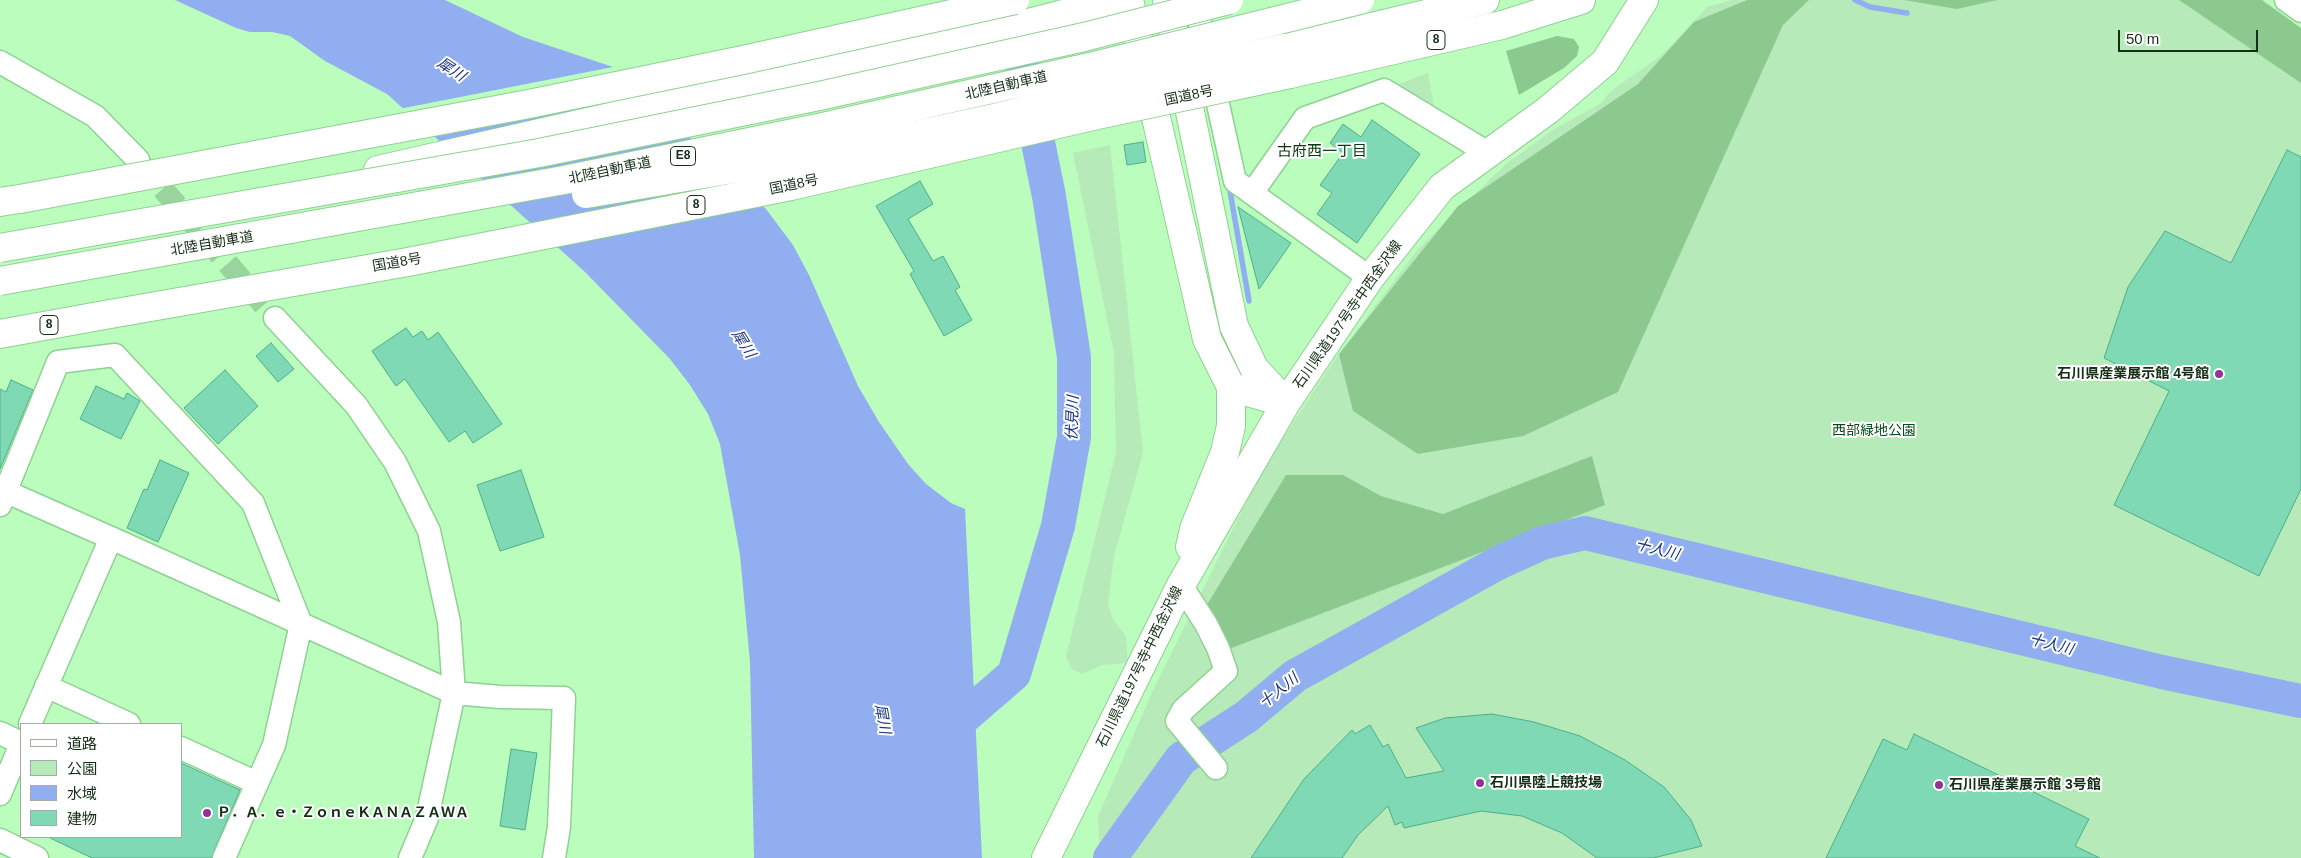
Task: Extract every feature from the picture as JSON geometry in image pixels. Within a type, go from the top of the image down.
[{"type":"main road","points":[[10,200],[529,104],[742,60],[1015,0]]},
{"type":"main road","points":[[219,210],[444,154],[886,54],[974,37],[1118,0]]},
{"type":"main road","points":[[1129,0],[1207,339],[1231,387],[1231,426],[1225,452],[1194,529],[1181,586]]},
{"type":"main road","name":"石川県道197号寺中西金沢線","points":[[1167,0],[1234,326],[1254,368],[1286,403]]},
{"type":"main road","name":"E8","points":[[0,248],[539,153],[819,96],[1084,37],[1229,0]]},
{"type":"main road","name":"北陸自動車道","points":[[0,281],[228,242],[564,180],[823,127],[1090,67],[1360,0]]},
{"type":"main road","points":[[228,242],[320,234],[582,195],[856,148],[985,120],[1485,0]]},
{"type":"main road","name":"国道8号","points":[[0,334],[408,262],[792,186],[1097,115],[1290,74],[1502,24],[1581,0]]},
{"type":"main road","name":"石川県道197号寺中西金沢線","points":[[1046,858],[1181,586],[1286,403],[1370,278],[1442,187],[1548,110],[1605,62],[1644,0]]},
{"type":"main road","name":"石川県道197号寺中西金沢線","points":[[1231,387],[1286,403]]},
{"type":"street","points":[[1196,0],[1235,181],[1370,278]]},
{"type":"street","points":[[2286,0],[2301,11]]},
{"type":"street","points":[[0,62],[95,116],[138,160]]},
{"type":"street","points":[[1252,193],[1306,118],[1384,90],[1488,153]]},
{"type":"street","points":[[275,318],[356,405],[395,462],[429,531],[449,622],[454,693],[427,818],[410,858]]},
{"type":"street","points":[[224,858],[274,745],[301,624],[253,503],[115,355],[58,362],[2,495],[111,538],[301,624],[454,693],[500,697],[564,698],[559,827],[554,858]]},
{"type":"street","points":[[30,723],[111,538]]},
{"type":"street","points":[[1181,586],[1206,624],[1218,648],[1226,671],[1183,710],[1177,721],[1216,768]]},
{"type":"street","points":[[46,686],[127,723]]},
{"type":"street","points":[[0,733],[20,743]]},
{"type":"street","points":[[0,794],[20,746]]},
{"type":"street","points":[[182,748],[258,783]]},
{"type":"street","points":[[0,840],[37,858]]},
{"type":"green space","name":"西部緑地公園","points":[[1732,0],[2262,0],[2301,28],[2301,858],[1100,858],[1098,816],[1154,688],[1263,468],[1336,358],[1418,249],[1506,164],[1554,129],[1600,104],[1611,91],[1663,54],[1707,7]]},
{"type":"green space","points":[[1747,0],[1809,0],[1783,25],[1618,392],[1523,436],[1418,454],[1353,411],[1339,354],[1458,206],[1638,84],[1694,22]]},
{"type":"green space","points":[[1904,0],[1997,0],[1957,9]]},
{"type":"green space","points":[[2179,0],[2262,0],[2301,28],[2301,83]]},
{"type":"green space","points":[[1557,36],[1574,39],[1579,47],[1577,56],[1564,68],[1519,95],[1506,51]]},
{"type":"green space","points":[[1428,73],[1435,112],[1399,84]]},
{"type":"green space","points":[[1110,145],[1143,452],[1114,556],[1108,604],[1112,617],[1126,637],[1128,663],[1102,665],[1082,674],[1072,669],[1066,656],[1116,453],[1114,353],[1073,153]]},
{"type":"green space","points":[[1592,456],[1605,505],[1229,649],[1205,608],[1286,475],[1343,475],[1381,496],[1443,514]]},
{"type":"water","name":"犀川","points":[[175,0],[445,0],[523,37],[616,68],[766,209],[793,245],[809,275],[858,386],[879,422],[908,464],[926,484],[951,503],[965,509],[982,858],[754,858],[750,662],[740,555],[720,444],[708,414],[690,385],[670,359],[584,271],[387,94],[325,61],[290,36],[272,32],[250,32],[236,28]]},
{"type":"pier","points":[[618,66],[647,93],[427,135],[399,109]]},
{"type":"building","points":[[1372,120],[1420,154],[1357,243],[1317,214],[1332,193],[1320,185],[1343,153],[1330,143],[1343,124],[1361,137]]},
{"type":"building","points":[[1143,142],[1146,162],[1127,165],[1124,145]]},
{"type":"building","name":"石川県産業展示館 4号館","points":[[2287,150],[2301,157],[2301,489],[2259,576],[2114,505],[2169,391],[2104,358],[2128,287],[2165,231],[2231,263]]},
{"type":"building","points":[[920,181],[933,204],[908,219],[933,261],[943,256],[960,287],[955,290],[972,320],[944,336],[910,274],[914,271],[876,206]]},
{"type":"building","points":[[1238,207],[1291,243],[1259,289]]},
{"type":"building","points":[[406,328],[413,337],[422,331],[428,340],[438,332],[502,424],[473,443],[465,431],[449,442],[405,379],[396,386],[372,351]]},
{"type":"building","points":[[271,343],[294,369],[278,382],[256,356]]},
{"type":"building","points":[[225,370],[258,406],[218,444],[184,408]]},
{"type":"building","points":[[11,380],[33,390],[0,469],[0,389],[6,392]]},
{"type":"building","points":[[96,386],[124,399],[127,393],[140,401],[121,439],[80,419]]},
{"type":"building","points":[[160,460],[189,473],[158,542],[127,528],[144,489],[147,490]]},
{"type":"building","points":[[521,470],[544,537],[500,551],[477,485]]},
{"type":"building","name":"石川県陸上競技場","points":[[1492,714],[1534,722],[1580,736],[1625,760],[1664,787],[1691,820],[1702,846],[1653,858],[1597,858],[1562,833],[1522,816],[1481,811],[1404,828],[1402,822],[1395,825],[1388,806],[1358,835],[1342,858],[1251,858],[1304,779],[1352,730],[1355,734],[1370,725],[1383,747],[1388,744],[1406,778],[1444,771],[1416,728],[1445,718]]},
{"type":"building","name":"石川県産業展示館 3号館","points":[[1914,734],[2089,819],[2075,846],[2100,858],[1826,858],[1883,739],[1907,750]]},
{"type":"building","points":[[511,749],[537,753],[525,830],[500,826]]},
{"type":"building","name":"Ｐ．Ａ．ｅ・ＺｏｎｅＫＡＮＡＺＡＷＡ","points":[[182,763],[240,790],[211,858],[92,858],[50,838],[182,838]]},
{"type":"waterway","points":[[1855,0],[1870,7],[1907,13]]},
{"type":"waterway","name":"伏見川","points":[[940,738],[1014,674],[1058,526],[1074,437],[1074,357],[1049,196],[1013,21]]},
{"type":"waterway","points":[[1229,185],[1249,301]]},
{"type":"waterway","name":"十人川","points":[[1110,858],[1181,759],[1246,717],[1295,676],[1498,563],[1542,543],[1585,533],[2162,672],[2301,701]]},
{"type":"tunnel","points":[[141,164],[275,318]]},
{"type":"place","name":"石川県産業展示館 4号館","points":[[2219,374]]},
{"type":"place","name":"石川県陸上競技場","points":[[1480,783]]},
{"type":"place","name":"石川県産業展示館 3号館","points":[[1939,785]]},
{"type":"place","name":"Ｐ．Ａ．ｅ・ＺｏｎｅＫＡＮＡＺＡＷＡ","points":[[207,813]]},
{"type":"district","name":"古府西一丁目","points":[[1322,152]]}]
